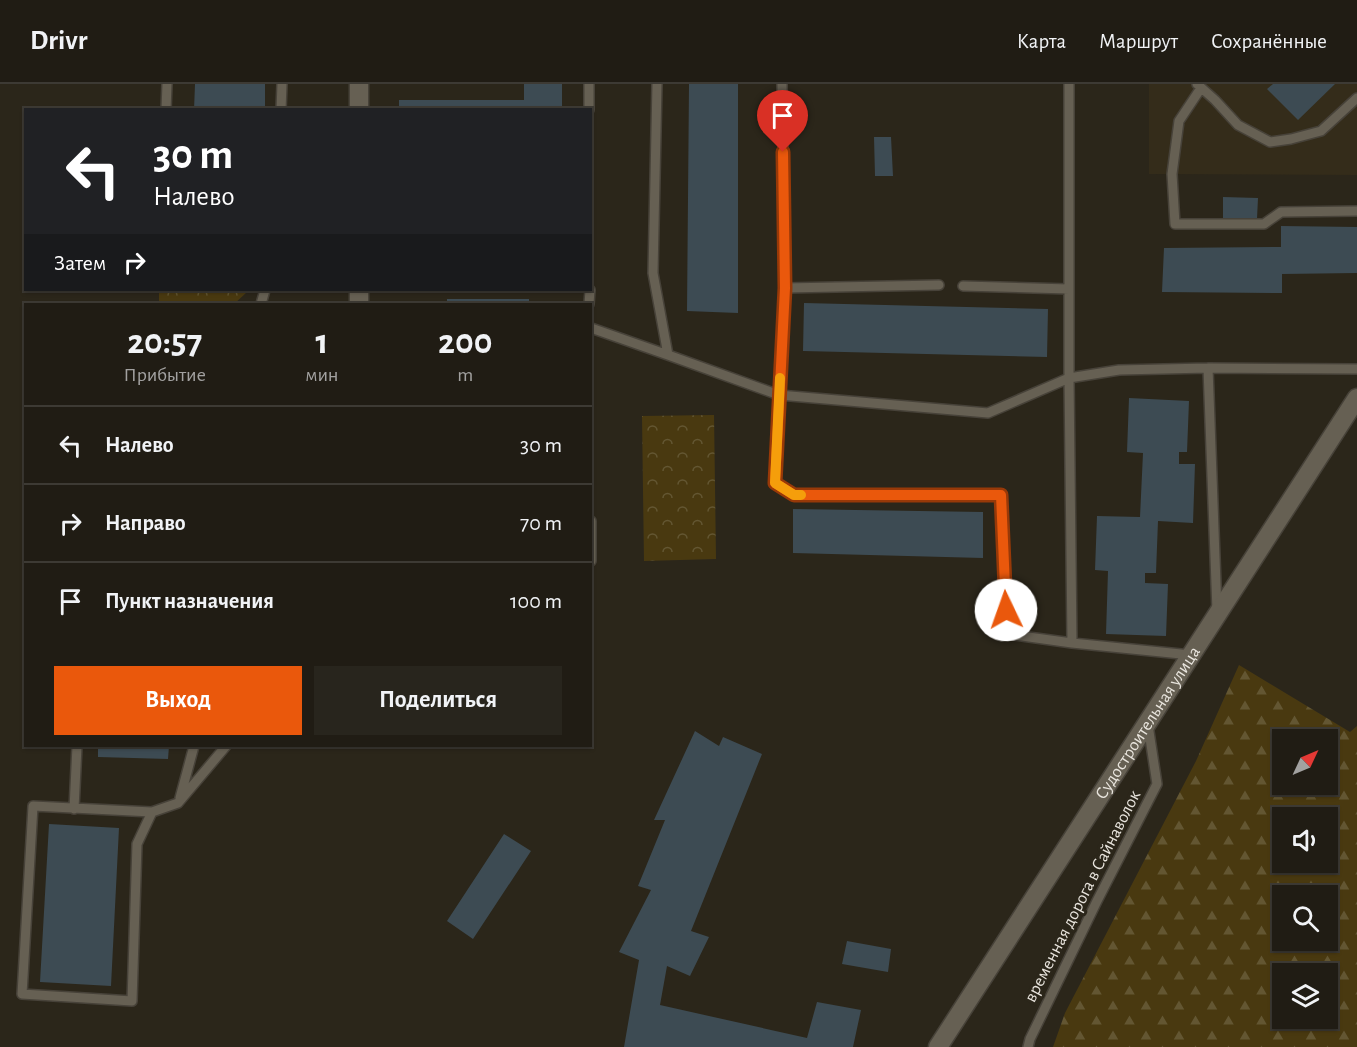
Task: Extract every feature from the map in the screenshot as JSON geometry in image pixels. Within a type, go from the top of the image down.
[{"type":"street","points":[[359,84],[359,108]]},
{"type":"street","name":"Судостроительная улица","points":[[938,1047],[1357,398]]},
{"type":"lane","points":[[166,108],[167,84]]},
{"type":"lane","points":[[281,108],[282,84]]},
{"type":"lane","points":[[589,84],[589,108]]},
{"type":"lane","points":[[657,84],[653,273],[668,355]]},
{"type":"lane","points":[[782,84],[785,288],[775,483],[794,495],[1001,495],[1007,634],[1191,655]]},
{"type":"lane","points":[[1069,84],[1072,643]]},
{"type":"lane","points":[[1357,98],[1322,131],[1270,142],[1238,125],[1215,100],[1198,86],[1179,121],[1172,174],[1175,224],[1264,224],[1281,212],[1357,211]]},
{"type":"lane","points":[[785,288],[939,285]]},
{"type":"lane","points":[[963,286],[1070,289]]},
{"type":"lane","points":[[592,328],[779,395],[988,413],[1069,378],[1119,370],[1357,369]]},
{"type":"lane","points":[[1208,368],[1217,615]]},
{"type":"lane","name":"временная дорога в Сайнаволок","points":[[1028,1047],[1096,901],[1157,784],[1148,722]]},
{"type":"lane","points":[[74,808],[77,747]]},
{"type":"lane","points":[[178,803],[194,747]]},
{"type":"lane","points":[[152,812],[137,844],[132,1001],[22,994],[33,806],[152,812],[178,803],[225,747]]},
{"type":"shaded area","points":[[1149,84],[1357,84],[1357,175],[1149,174]]},
{"type":"green space","points":[[159,291],[247,291],[235,303],[159,303]]},
{"type":"green space","points":[[714,415],[716,559],[644,561],[642,416]]},
{"type":"green space","points":[[1239,665],[1350,732],[1357,726],[1357,1047],[1053,1047],[1065,1013],[1196,761]]},
{"type":"building","points":[[195,84],[265,84],[265,108],[194,108]]},
{"type":"building","points":[[524,84],[562,84],[562,108],[399,108],[399,100],[524,100]]},
{"type":"building","points":[[689,84],[738,84],[738,313],[687,311]]},
{"type":"building","points":[[1273,84],[1335,84],[1298,120],[1267,89]]},
{"type":"building","points":[[874,137],[891,137],[893,176],[875,176]]},
{"type":"building","points":[[1223,197],[1258,198],[1257,219],[1223,219]]},
{"type":"building","points":[[1281,226],[1357,227],[1357,273],[1282,274],[1282,293],[1162,292],[1164,248],[1281,247]]},
{"type":"building","points":[[447,299],[529,299],[529,303],[447,303]]},
{"type":"building","points":[[804,303],[1048,309],[1047,357],[803,351]]},
{"type":"building","points":[[1129,398],[1189,401],[1187,452],[1179,452],[1179,464],[1195,464],[1193,523],[1158,521],[1156,573],[1145,573],[1145,583],[1168,584],[1166,636],[1106,634],[1108,571],[1095,570],[1097,516],[1140,517],[1143,453],[1127,452]]},
{"type":"building","points":[[793,509],[983,512],[983,558],[793,553]]},
{"type":"building","points":[[695,731],[719,746],[723,737],[762,754],[691,931],[709,937],[690,976],[667,966],[660,1005],[807,1038],[817,1002],[861,1010],[853,1047],[624,1047],[639,960],[619,952],[651,890],[638,886],[665,820],[654,820]]},
{"type":"building","points":[[98,747],[169,747],[168,759],[98,757]]},
{"type":"building","points":[[49,824],[119,828],[111,986],[40,982]]},
{"type":"building","points":[[504,834],[531,851],[473,939],[447,921]]},
{"type":"building","points":[[847,941],[891,949],[888,972],[842,964]]},
{"type":"slow traffic","points":[[780,378],[775,483],[794,495],[801,495]]},
{"type":"route","points":[[783,152],[785,288],[775,483],[794,495],[1001,495],[1006,610]]}]
